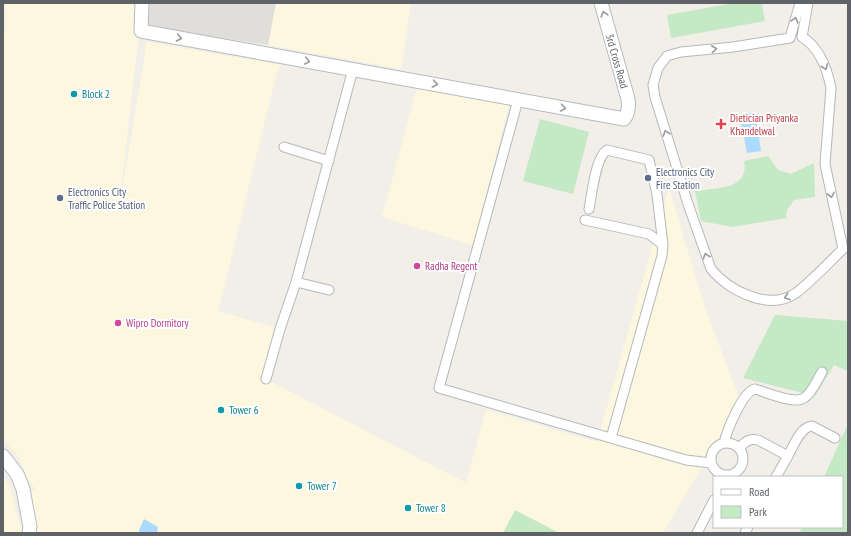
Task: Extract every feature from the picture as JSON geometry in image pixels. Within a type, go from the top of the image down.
[{"type":"street","points":[[142,3],[141,31],[518,100],[439,388],[686,460],[711,463]]},
{"type":"street","name":"3rd Cross Road","points":[[518,100],[624,119],[627,115],[629,107],[628,99],[601,3]]},
{"type":"street","points":[[800,3],[790,38],[733,47],[681,52],[667,56],[658,68],[653,85],[661,119],[711,269],[722,282],[737,291],[766,300],[784,298],[795,294],[844,249],[825,164],[831,88],[826,70],[818,54],[807,40],[802,37],[808,3]]},
{"type":"street","points":[[266,379],[280,329],[296,282],[353,69]]},
{"type":"street","points":[[284,146],[329,161]]},
{"type":"street","points":[[588,209],[599,161],[603,152],[607,150],[649,160],[657,194],[663,245],[662,256],[611,438]]},
{"type":"street","points":[[585,220],[649,234],[663,245]]},
{"type":"street","points":[[296,282],[329,290]]},
{"type":"street","points":[[724,443],[727,431],[732,421],[744,398],[751,390],[755,389],[784,398],[799,400],[808,395],[822,372]]},
{"type":"street","points":[[777,476],[801,434],[809,426],[812,426],[835,438]]},
{"type":"street","points":[[739,448],[746,441],[754,439],[788,456]]},
{"type":"street","points":[[724,443],[734,444],[739,448],[743,457],[741,468],[737,472],[726,476],[717,472],[711,463],[712,452],[715,448],[724,443]]},
{"type":"street","points":[[3,456],[18,474],[23,489],[31,531]]},
{"type":"street","points":[[697,533],[713,502]]},
{"type":"shaded area","points":[[5,3],[141,3],[140,25],[118,215],[147,42],[281,65],[277,72],[218,311],[280,329],[266,379],[466,483],[486,410],[597,442],[669,188],[705,308],[739,397],[728,422],[663,533],[559,533],[516,510],[503,533],[27,533],[18,491],[36,490],[26,477],[17,454],[3,440],[3,44],[6,27]]},
{"type":"shaded area","points":[[141,3],[276,3],[268,45],[140,25]]},
{"type":"shaded area","points":[[276,3],[411,3],[401,69],[268,45]]},
{"type":"shaded area","points":[[417,88],[509,105],[473,245],[382,217]]},
{"type":"shaded area","points":[[3,476],[10,486],[22,533],[3,533]]},
{"type":"green space","points":[[734,3],[762,3],[765,21],[671,38],[667,15]]},
{"type":"green space","points":[[540,119],[589,132],[573,194],[523,181]]},
{"type":"green space","points":[[768,156],[778,170],[791,174],[814,163],[815,197],[794,200],[787,210],[786,218],[732,227],[701,221],[695,191],[729,186],[742,178],[744,161]]},
{"type":"green space","points":[[775,315],[848,321],[848,371],[834,365],[815,396],[743,378]]},
{"type":"green space","points":[[848,424],[848,533],[799,533],[802,528],[843,528],[843,476],[824,476]]},
{"type":"green space","points":[[515,510],[559,533],[503,533]]},
{"type":"water","points":[[755,112],[761,151],[747,153],[740,115]]},
{"type":"water","points":[[144,519],[158,527],[157,533],[139,533]]},
{"type":"place","name":"Block 2","points":[[74,94]]},
{"type":"place","name":"Dietician Priyanka Khandelwal","points":[[721,124]]},
{"type":"place","name":"Electronics City Fire Station","points":[[648,178]]},
{"type":"place","name":"Electronics City Traffic Police Station","points":[[60,198]]},
{"type":"place","name":"Radha Regent","points":[[417,266]]},
{"type":"place","name":"Wipro Dormitory","points":[[118,323]]},
{"type":"place","name":"Tower 6","points":[[221,410]]},
{"type":"place","name":"Tower 7","points":[[299,486]]},
{"type":"place","name":"Tower 8","points":[[408,508]]}]
